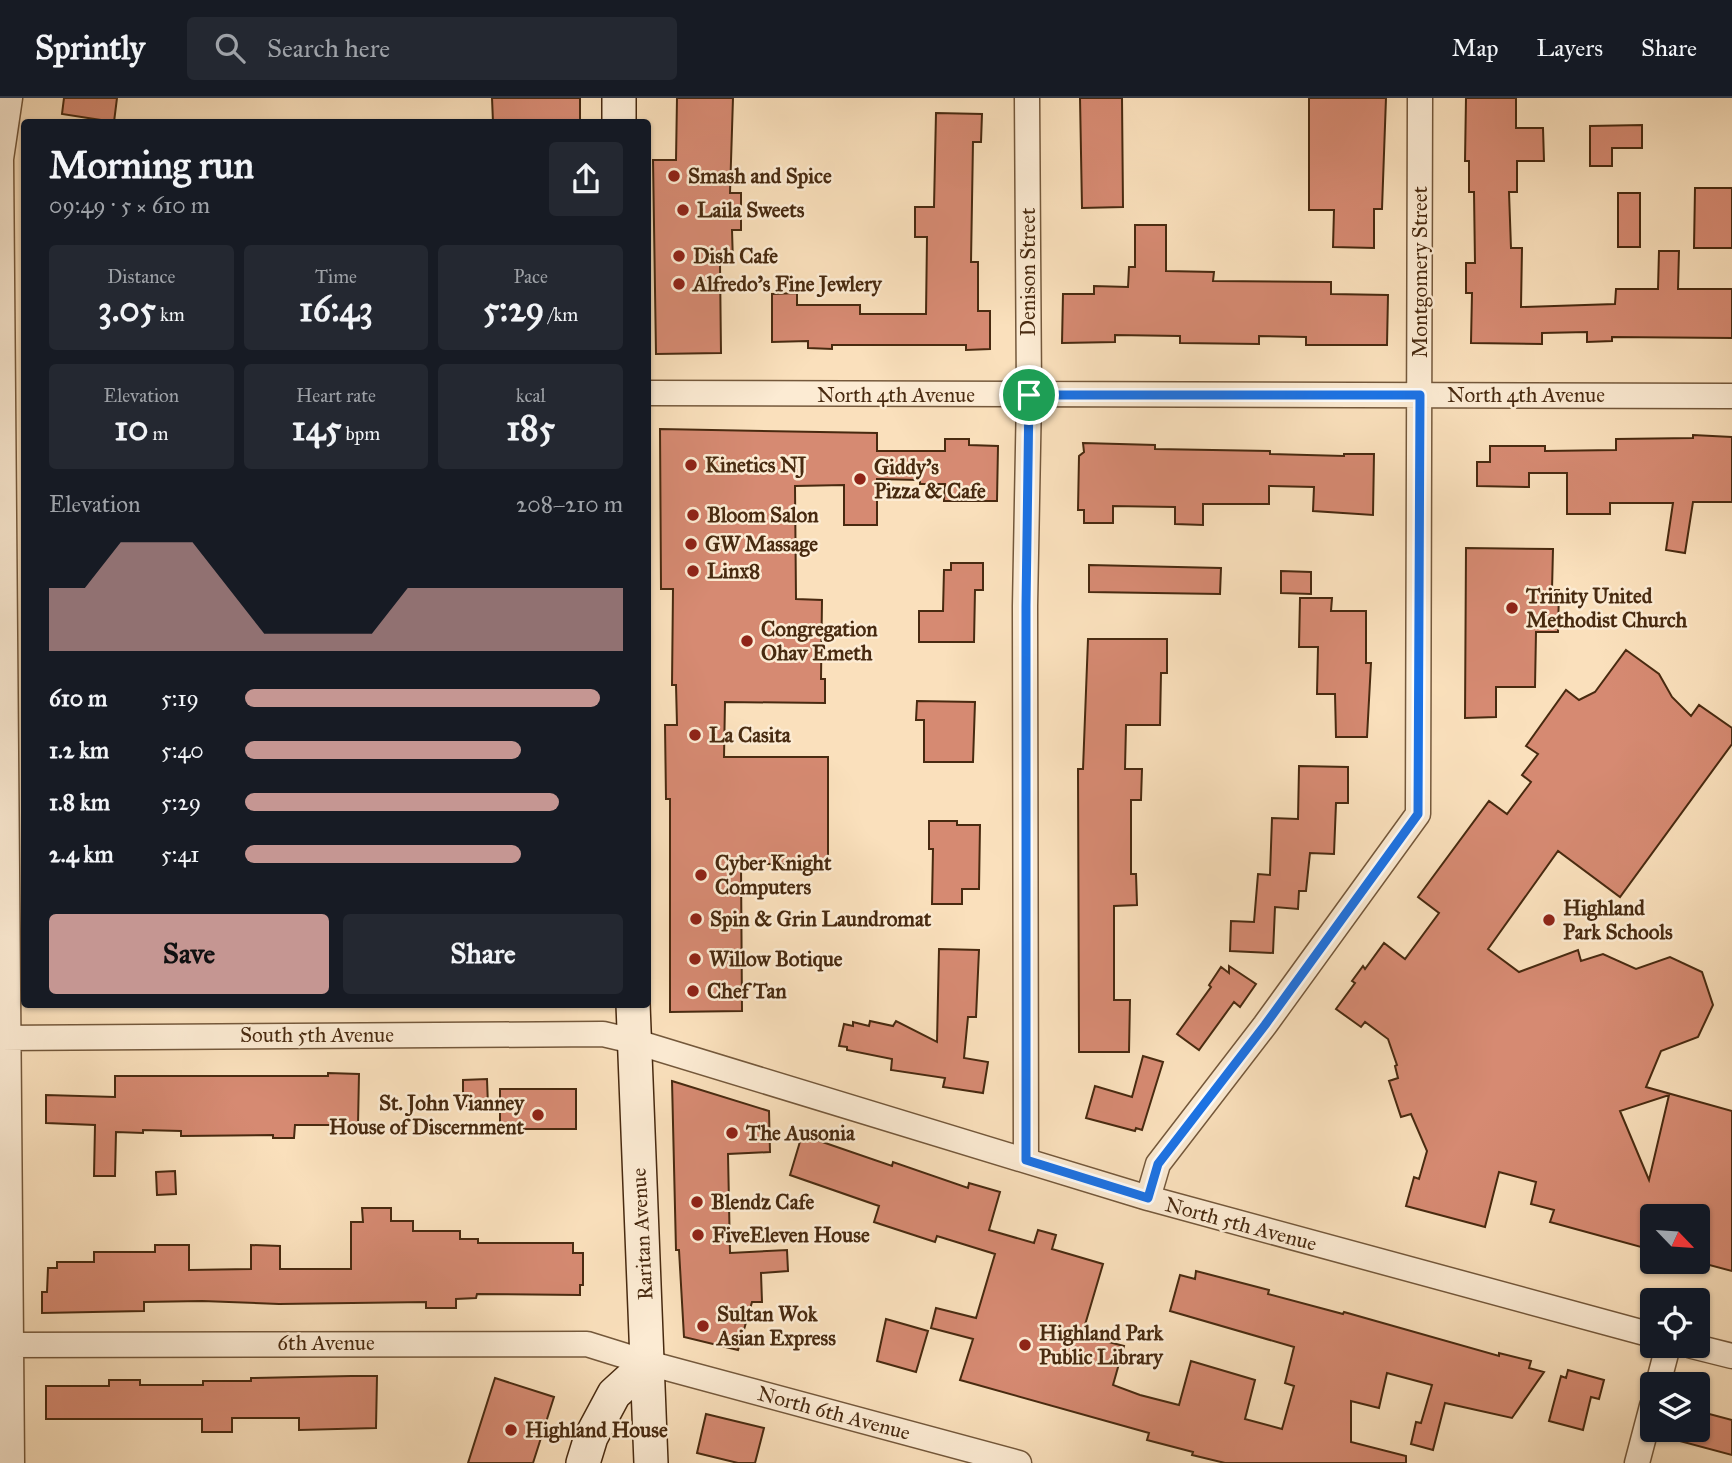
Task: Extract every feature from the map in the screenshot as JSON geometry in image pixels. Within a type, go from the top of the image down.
[{"type":"main road","points":[[618,98],[619,119]]},
{"type":"main road","name":"Raritan Avenue","points":[[633,1008],[652,1463]]},
{"type":"main road","points":[[583,1463],[591,1437],[614,1394],[648,1363]]},
{"type":"street","points":[[10,98],[1,159],[9,391],[5,1345],[12,1463]]},
{"type":"street","name":"Denison Street","points":[[1026,1160],[1026,592],[1029,395],[1027,98]]},
{"type":"street","name":"Montgomery Street","points":[[1148,1198],[1158,1164],[1265,1025],[1418,814],[1420,98]]},
{"type":"street","name":"North 4th Avenue","points":[[651,393],[1732,396]]},
{"type":"street","name":"South 5th Avenue","points":[[5,1038],[603,1034],[633,1041]]},
{"type":"street","name":"North 5th Avenue","points":[[633,1041],[1148,1198],[1640,1332]]},
{"type":"street","name":"6th Avenue","points":[[5,1345],[587,1344],[648,1363]]},
{"type":"street","points":[[1710,1350],[1732,1356]]},
{"type":"street","name":"North 6th Avenue","points":[[648,1363],[1019,1463]]},
{"type":"street","points":[[1637,1463],[1643,1442]]},
{"type":"building","points":[[64,98],[117,98],[114,119],[62,114]]},
{"type":"building","points":[[492,98],[580,98],[580,119],[493,119]]},
{"type":"building","points":[[677,98],[733,98],[730,193],[741,193],[741,230],[732,230],[733,264],[720,264],[721,353],[656,354],[653,160],[676,160]]},
{"type":"building","points":[[1080,98],[1122,98],[1123,207],[1082,208]]},
{"type":"building","points":[[1309,98],[1386,98],[1382,209],[1374,209],[1374,248],[1333,247],[1334,210],[1309,210]]},
{"type":"building","points":[[1466,98],[1516,98],[1516,128],[1543,128],[1544,161],[1517,161],[1517,192],[1509,192],[1511,248],[1522,248],[1521,307],[1615,304],[1616,289],[1658,289],[1659,251],[1679,251],[1678,289],[1732,289],[1732,338],[1612,337],[1612,341],[1587,342],[1587,332],[1542,333],[1542,344],[1471,343],[1472,293],[1466,293],[1466,263],[1475,263],[1474,192],[1469,192],[1469,161],[1465,161]]},
{"type":"building","points":[[936,113],[982,114],[981,142],[973,142],[971,262],[978,262],[978,311],[990,311],[990,349],[966,350],[966,345],[832,345],[832,349],[808,348],[808,341],[772,342],[772,294],[797,293],[797,305],[860,305],[860,314],[926,314],[927,237],[915,237],[915,207],[934,207]]},
{"type":"building","points":[[1642,125],[1642,148],[1612,148],[1612,166],[1590,166],[1590,126]]},
{"type":"building","points":[[1695,188],[1732,188],[1732,248],[1694,248]]},
{"type":"building","points":[[1618,193],[1640,193],[1640,247],[1618,247]]},
{"type":"building","points":[[1135,225],[1166,225],[1166,271],[1214,272],[1213,281],[1331,282],[1331,294],[1388,295],[1387,345],[1306,345],[1306,337],[1259,336],[1259,344],[1180,343],[1180,336],[1115,335],[1115,342],[1062,343],[1063,294],[1094,294],[1094,286],[1128,287],[1129,267],[1135,267]]},
{"type":"building","points":[[660,429],[877,433],[877,451],[945,451],[945,439],[969,439],[969,445],[998,446],[997,501],[944,501],[945,484],[920,484],[920,480],[877,479],[877,525],[844,525],[844,485],[795,486],[796,599],[822,600],[821,679],[825,679],[825,703],[725,702],[724,757],[828,757],[828,864],[741,864],[742,1011],[670,1012],[670,799],[666,799],[665,725],[677,725],[676,685],[672,685],[673,589],[661,589]]},
{"type":"building","points":[[1693,435],[1732,437],[1732,502],[1693,502],[1685,553],[1666,550],[1673,503],[1610,503],[1610,514],[1567,514],[1567,473],[1529,473],[1529,487],[1477,486],[1477,462],[1490,462],[1490,446],[1545,446],[1545,451],[1616,450],[1616,439],[1693,438]]},
{"type":"building","points":[[1083,443],[1155,445],[1155,449],[1270,451],[1270,454],[1374,454],[1373,515],[1313,511],[1314,487],[1269,486],[1269,504],[1203,504],[1203,525],[1175,524],[1175,507],[1113,506],[1113,523],[1084,523],[1084,510],[1078,510],[1079,456],[1084,452]]},
{"type":"building","name":"Trinity United Methodist Church","points":[[1466,548],[1553,549],[1552,590],[1559,590],[1558,632],[1536,632],[1535,687],[1496,687],[1496,717],[1465,718]]},
{"type":"building","points":[[951,563],[983,563],[983,590],[975,590],[974,642],[919,642],[919,611],[943,611],[944,570],[951,570]]},
{"type":"building","points":[[1089,565],[1221,568],[1220,594],[1089,592]]},
{"type":"building","points":[[1281,571],[1311,572],[1311,594],[1281,593]]},
{"type":"building","points":[[1300,598],[1332,598],[1331,611],[1366,611],[1366,663],[1371,663],[1367,737],[1336,737],[1335,694],[1317,694],[1318,647],[1299,647]]},
{"type":"building","points":[[1088,639],[1167,639],[1167,673],[1161,673],[1160,725],[1126,725],[1125,769],[1142,769],[1141,800],[1131,800],[1131,874],[1136,874],[1137,905],[1114,906],[1114,1000],[1130,1000],[1129,1052],[1079,1052],[1078,769],[1083,769]]},
{"type":"building","points":[[1626,650],[1659,674],[1672,697],[1691,716],[1699,705],[1732,728],[1732,744],[1620,897],[1558,851],[1488,949],[1519,972],[1578,950],[1581,961],[1603,954],[1636,969],[1670,957],[1702,972],[1713,1005],[1698,1037],[1661,1051],[1646,1087],[1732,1111],[1732,1271],[1710,1265],[1710,1204],[1640,1204],[1640,1247],[1550,1222],[1554,1210],[1531,1204],[1536,1182],[1499,1172],[1485,1227],[1406,1206],[1414,1177],[1419,1179],[1427,1151],[1411,1114],[1401,1117],[1389,1081],[1398,1078],[1397,1065],[1388,1039],[1365,1022],[1361,1027],[1336,1009],[1355,983],[1352,981],[1363,966],[1365,969],[1384,943],[1405,959],[1439,913],[1418,897],[1489,801],[1507,814],[1531,782],[1522,775],[1538,754],[1526,746],[1566,690],[1579,700],[1595,692]],"holes":[[[1669,1095],[1649,1180],[1620,1111]]]},
{"type":"building","points":[[917,701],[975,702],[973,762],[924,762],[924,720],[916,720]]},
{"type":"building","points":[[1299,766],[1348,767],[1348,803],[1336,803],[1334,854],[1310,853],[1306,891],[1299,891],[1298,909],[1275,907],[1273,953],[1230,951],[1231,921],[1254,922],[1258,874],[1270,875],[1272,818],[1298,819]]},
{"type":"building","points":[[929,821],[957,821],[957,825],[980,825],[979,889],[962,889],[962,904],[932,904],[933,849],[929,849]]},
{"type":"building","points":[[939,949],[979,950],[976,1017],[968,1017],[964,1058],[988,1062],[983,1093],[943,1087],[945,1078],[891,1070],[892,1059],[839,1046],[844,1024],[853,1026],[853,1022],[869,1026],[870,1021],[893,1026],[896,1021],[937,1042]]},
{"type":"building","points":[[1229,966],[1256,984],[1240,1007],[1234,1002],[1199,1050],[1177,1034],[1211,987],[1209,985],[1221,967],[1229,973]]},
{"type":"building","points":[[1143,1056],[1163,1062],[1142,1130],[1136,1128],[1135,1131],[1086,1118],[1095,1086],[1132,1097]]},
{"type":"building","points":[[328,1073],[359,1074],[358,1125],[295,1125],[294,1138],[273,1138],[273,1135],[181,1136],[181,1131],[116,1132],[115,1176],[94,1176],[95,1125],[46,1123],[46,1095],[115,1097],[115,1076],[328,1076]]},
{"type":"building","points":[[487,1079],[488,1106],[463,1106],[463,1080]]},
{"type":"building","points":[[672,1081],[769,1111],[770,1152],[728,1154],[730,1253],[787,1250],[788,1271],[761,1273],[762,1302],[752,1302],[738,1350],[684,1337],[679,1250],[676,1250]]},
{"type":"building","name":"St. John Vianney House of Discernment","points":[[500,1089],[576,1089],[576,1129],[500,1129]]},
{"type":"building","points":[[802,1135],[892,1166],[893,1162],[968,1188],[969,1183],[1000,1192],[989,1230],[1034,1243],[1038,1230],[1056,1235],[1052,1249],[1103,1264],[1082,1335],[1124,1346],[1113,1385],[1140,1395],[1179,1405],[1191,1361],[1255,1380],[1245,1419],[1282,1429],[1294,1386],[1285,1383],[1294,1347],[1170,1311],[1180,1275],[1195,1279],[1196,1271],[1269,1290],[1268,1294],[1343,1314],[1344,1312],[1499,1356],[1499,1353],[1531,1361],[1529,1368],[1544,1372],[1512,1418],[1445,1403],[1433,1450],[1411,1444],[1416,1422],[1421,1423],[1432,1385],[1387,1373],[1379,1408],[1351,1401],[1351,1442],[1406,1456],[1406,1463],[1225,1463],[1192,1455],[1193,1452],[1147,1440],[1149,1433],[960,1380],[973,1339],[931,1328],[936,1308],[976,1318],[995,1254],[937,1236],[935,1242],[874,1222],[879,1206],[790,1175]]},
{"type":"building","points":[[175,1171],[176,1194],[157,1195],[156,1172]]},
{"type":"building","points":[[362,1208],[391,1208],[391,1221],[413,1221],[413,1231],[460,1231],[460,1239],[478,1239],[478,1243],[573,1243],[573,1253],[583,1253],[583,1285],[580,1285],[580,1295],[477,1294],[476,1298],[456,1299],[456,1308],[426,1308],[426,1302],[279,1304],[202,1301],[144,1302],[144,1311],[42,1313],[42,1292],[47,1292],[48,1268],[57,1268],[57,1262],[94,1262],[94,1252],[155,1252],[155,1245],[189,1245],[189,1270],[251,1269],[251,1245],[280,1246],[280,1269],[351,1269],[351,1222],[363,1222]]},
{"type":"building","points":[[886,1319],[928,1331],[916,1372],[877,1361]]},
{"type":"building","points":[[1568,1370],[1604,1380],[1599,1399],[1591,1397],[1583,1430],[1549,1421],[1561,1376],[1566,1378]]},
{"type":"building","points":[[377,1376],[376,1428],[299,1430],[299,1418],[232,1418],[232,1432],[202,1432],[202,1419],[46,1419],[46,1386],[109,1386],[109,1380],[140,1380],[140,1385],[203,1385],[203,1381],[251,1381],[251,1378]]},
{"type":"building","name":"Highland House","points":[[495,1378],[554,1397],[533,1463],[468,1463]]},
{"type":"building","points":[[706,1414],[764,1428],[755,1463],[738,1463],[697,1453]]},
{"type":"building","points":[[1710,1414],[1732,1420],[1732,1455],[1683,1442],[1710,1442]]},
{"type":"place","name":"Smash and Spice","points":[[674,176]]},
{"type":"place","name":"Laila Sweets","points":[[683,210]]},
{"type":"place","name":"Dish Cafe","points":[[679,256]]},
{"type":"place","name":"Alfredo's Fine Jewlery","points":[[679,284]]},
{"type":"place","name":"Kinetics NJ","points":[[691,465]]},
{"type":"place","name":"Giddy's Pizza & Cafe","points":[[860,479]]},
{"type":"place","name":"Bloom Salon","points":[[693,515]]},
{"type":"place","name":"GW Massage","points":[[691,544]]},
{"type":"place","name":"Linx8","points":[[693,571]]},
{"type":"place","name":"Trinity United Methodist Church","points":[[1512,608]]},
{"type":"place","name":"Congregation Ohav Emeth","points":[[747,641]]},
{"type":"place","name":"La Casita","points":[[695,735]]},
{"type":"place","name":"Cyber Knight Computers","points":[[701,875]]},
{"type":"place","name":"Spin & Grin Laundromat","points":[[696,919]]},
{"type":"place","name":"Highland Park Schools","points":[[1549,920]]},
{"type":"place","name":"Willow Botique","points":[[695,959]]},
{"type":"place","name":"Chef Tan","points":[[693,991]]},
{"type":"place","name":"St. John Vianney House of Discernment","points":[[538,1115]]},
{"type":"place","name":"The Ausonia","points":[[732,1133]]},
{"type":"place","name":"Blendz Cafe","points":[[697,1202]]},
{"type":"place","name":"FiveEleven House","points":[[698,1235]]},
{"type":"place","name":"Sultan Wok Asian Express","points":[[703,1326]]},
{"type":"place","name":"Highland Park Public Library","points":[[1025,1345]]},
{"type":"place","name":"Highland House","points":[[511,1430]]},
{"type":"route","points":[[1029,395],[1420,395],[1418,814],[1265,1025],[1158,1164],[1148,1198],[1026,1160],[1026,606],[1029,395]]}]
